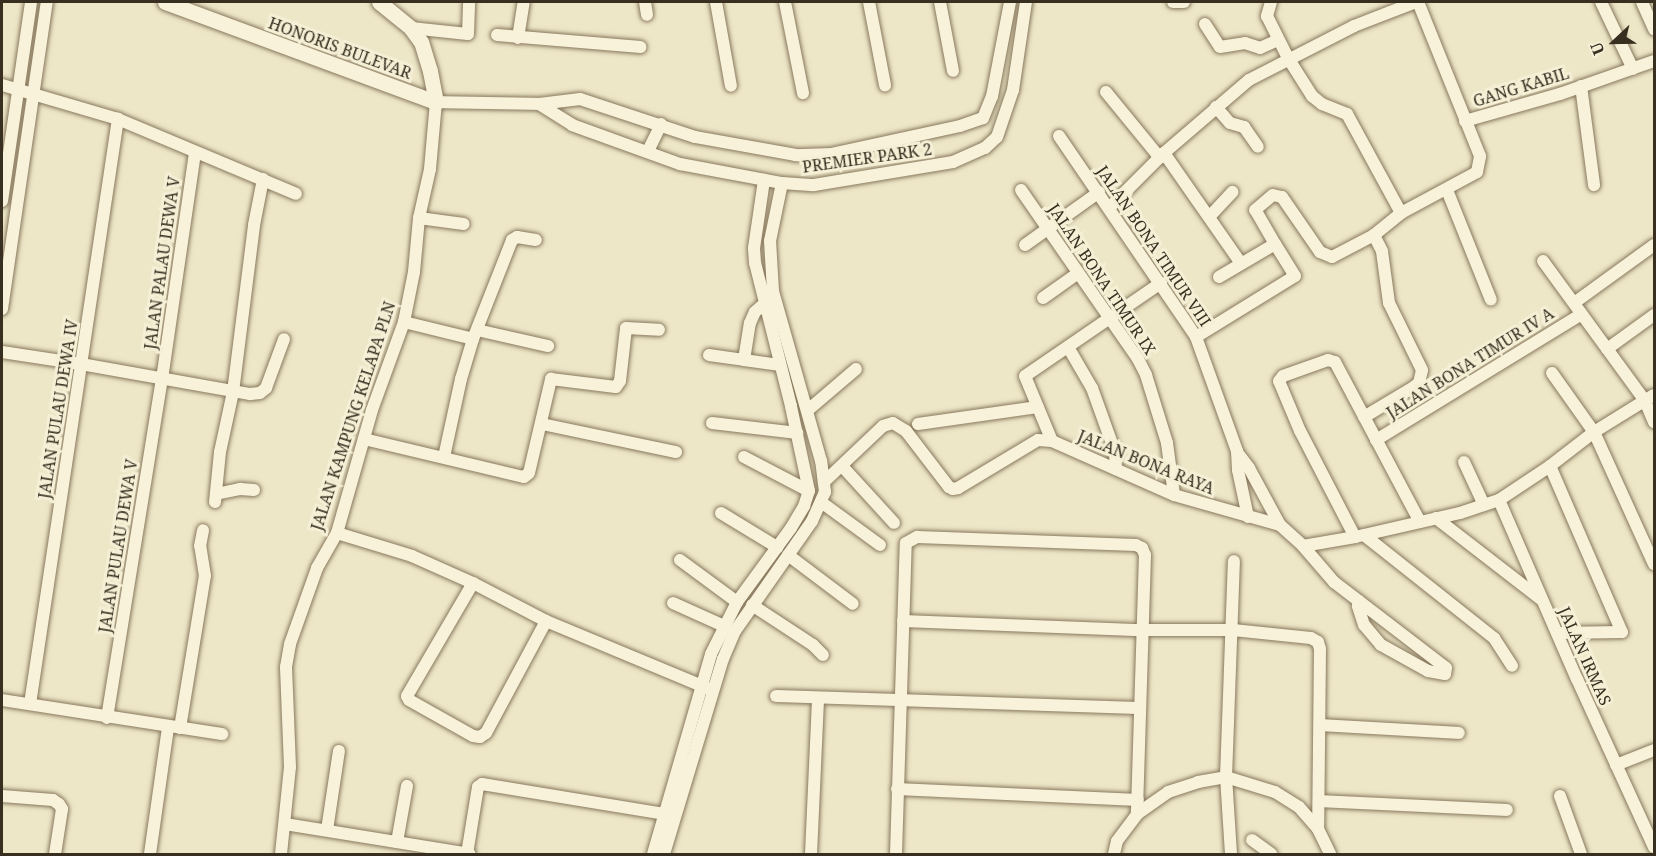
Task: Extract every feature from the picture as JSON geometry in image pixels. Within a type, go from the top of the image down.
[{"type":"street","points":[[2,201],[31,2]]},
{"type":"street","points":[[2,309],[47,2]]},
{"type":"street","name":"HONORIS BULEVAR","points":[[165,2],[436,102]]},
{"type":"street","name":"JALAN KAMPUNG KELAPA PLN","points":[[281,855],[290,747],[286,676],[290,644],[317,568],[337,533],[364,439],[404,322],[414,272],[419,218],[430,169],[436,102],[426,55],[411,28],[380,2]]},
{"type":"street","points":[[411,28],[468,34],[469,2]]},
{"type":"street","points":[[518,38],[524,2]]},
{"type":"street","points":[[645,2],[647,15]]},
{"type":"street","points":[[716,2],[731,86]]},
{"type":"street","points":[[785,2],[803,93]]},
{"type":"street","points":[[869,2],[885,85]]},
{"type":"street","points":[[940,2],[953,71]]},
{"type":"street","points":[[997,137],[983,118],[992,96],[1010,2]]},
{"type":"street","points":[[997,137],[1013,90],[1026,2]]},
{"type":"street","points":[[1173,2],[1185,2]]},
{"type":"street","points":[[1271,2],[1267,16],[1288,58],[1317,100],[1347,114],[1401,213]]},
{"type":"street","points":[[1109,208],[1162,155],[1249,80],[1354,26],[1417,2],[1480,156],[1480,168],[1447,190],[1401,213],[1374,235],[1332,257],[1326,256],[1282,197],[1273,195],[1255,210],[1295,276],[1196,337]]},
{"type":"street","points":[[1601,2],[1633,69]]},
{"type":"street","points":[[1642,2],[1654,29]]},
{"type":"street","points":[[1205,24],[1220,47],[1245,43],[1260,48],[1278,40]]},
{"type":"street","points":[[497,35],[641,47]]},
{"type":"street","name":"GANG KABIL","points":[[1465,122],[1654,62]]},
{"type":"street","points":[[2,85],[118,118],[296,194]]},
{"type":"street","points":[[1581,86],[1594,185]]},
{"type":"street","points":[[1106,93],[1162,155],[1210,216],[1240,262]]},
{"type":"street","name":"PREMIER PARK 2","points":[[436,102],[538,104],[580,99],[695,137],[814,156],[960,126],[983,118]]},
{"type":"street","name":"PREMIER PARK 2","points":[[538,104],[572,125],[648,151],[680,165],[782,183],[814,185],[953,162],[985,148],[997,137]]},
{"type":"street","points":[[1216,108],[1230,123],[1244,127],[1258,147]]},
{"type":"street","name":"JALAN PULAU DEWA IV","points":[[30,704],[118,118]]},
{"type":"street","points":[[648,151],[661,124]]},
{"type":"street","name":"JALAN BONA TIMUR VIII","points":[[1059,136],[1196,337],[1237,451],[1238,470],[1248,517]]},
{"type":"street","name":"JALAN PALAU DEWA V","points":[[162,379],[195,152]]},
{"type":"street","points":[[254,490],[240,489],[216,498],[220,452],[233,392],[254,225],[263,179]]},
{"type":"street","points":[[664,855],[708,688],[711,654],[737,602],[804,507],[808,491],[791,406],[764,304],[754,248],[764,180]]},
{"type":"street","points":[[653,855],[708,688],[735,631],[812,521],[825,492],[806,406],[773,291],[770,241],[782,183]]},
{"type":"street","name":"JALAN BONA TIMUR IX","points":[[1021,190],[1111,317],[1146,375],[1167,443],[1174,495]]},
{"type":"street","points":[[1447,190],[1491,300]]},
{"type":"street","points":[[1025,245],[1099,192]]},
{"type":"street","points":[[1210,216],[1232,192]]},
{"type":"street","points":[[419,218],[464,224]]},
{"type":"street","points":[[1364,417],[1419,383],[1422,370],[1389,303],[1382,251],[1374,235]]},
{"type":"street","points":[[444,457],[461,379],[475,334],[512,240],[518,237],[536,240]]},
{"type":"street","points":[[1219,277],[1240,262],[1275,244]]},
{"type":"street","points":[[1574,303],[1654,245]]},
{"type":"street","points":[[1543,261],[1607,349],[1650,398],[1654,422]]},
{"type":"street","points":[[1043,298],[1078,273]]},
{"type":"street","points":[[1052,441],[1025,376],[1161,283]]},
{"type":"street","points":[[744,360],[750,323],[755,312],[764,304]]},
{"type":"street","name":"JALAN BONA TIMUR IV A","points":[[1376,440],[1582,314]]},
{"type":"street","points":[[1607,349],[1654,315]]},
{"type":"street","points":[[404,322],[548,346]]},
{"type":"street","points":[[364,439],[524,477],[529,473],[551,379],[616,387],[620,381],[626,328],[659,330]]},
{"type":"street","points":[[2,352],[250,394],[260,393],[266,388],[284,339]]},
{"type":"street","points":[[1068,347],[1092,388],[1114,452],[1116,469]]},
{"type":"street","points":[[709,355],[779,365]]},
{"type":"street","points":[[1420,522],[1332,360],[1281,378],[1279,381],[1299,431],[1359,536],[1494,638],[1512,666]]},
{"type":"street","points":[[791,406],[806,406],[856,369]]},
{"type":"street","points":[[1552,373],[1594,432],[1654,564]]},
{"type":"street","name":"JALAN PULAU DEWA V","points":[[107,718],[162,379]]},
{"type":"street","points":[[1303,546],[1420,522],[1499,500],[1550,466],[1594,432],[1650,398]]},
{"type":"street","points":[[918,424],[1038,407]]},
{"type":"street","points":[[712,423],[797,433]]},
{"type":"street","name":"JALAN BONA RAYA","points":[[824,482],[883,426],[893,423],[906,431],[949,487],[953,489],[1038,440],[1052,441],[1174,495],[1280,525],[1303,546],[1321,569],[1446,668],[1445,674],[1439,675],[1423,669],[1381,645],[1364,625],[1359,601]]},
{"type":"street","points":[[542,424],[676,453]]},
{"type":"street","points":[[1237,451],[1249,468],[1280,525]]},
{"type":"street","points":[[744,457],[808,491]]},
{"type":"street","points":[[1464,462],[1484,505]]},
{"type":"street","points":[[842,466],[894,523]]},
{"type":"street","points":[[1550,466],[1622,633],[1557,633]]},
{"type":"street","points":[[1499,500],[1543,601]]},
{"type":"street","points":[[821,502],[880,545]]},
{"type":"street","points":[[721,513],[777,547]]},
{"type":"street","name":"JALAN IRMAS","points":[[1436,518],[1543,601],[1654,847]]},
{"type":"street","points":[[150,855],[205,576],[200,546],[202,531]]},
{"type":"street","points":[[337,533],[412,555],[473,583],[546,621],[708,688]]},
{"type":"street","points":[[896,855],[906,543],[910,539],[1136,545],[1142,548],[1145,555],[1137,814]]},
{"type":"street","points":[[788,555],[853,604]]},
{"type":"street","points":[[681,560],[737,602]]},
{"type":"street","points":[[1231,855],[1226,777],[1234,561]]},
{"type":"street","points":[[761,569],[771,579]]},
{"type":"street","points":[[473,583],[407,696],[409,700],[473,736],[480,737],[486,733],[546,621]]},
{"type":"street","points":[[673,603],[724,626]]},
{"type":"street","points":[[752,605],[813,645],[823,656]]},
{"type":"street","points":[[903,621],[1141,630],[1233,630],[1311,638],[1318,642],[1321,725],[1318,830]]},
{"type":"street","points":[[777,696],[818,700],[1139,708]]},
{"type":"street","points":[[2,700],[222,734]]},
{"type":"street","points":[[811,855],[818,700]]},
{"type":"street","points":[[1321,725],[1459,733]]},
{"type":"street","points":[[1616,765],[1654,750]]},
{"type":"street","points":[[327,830],[339,751]]},
{"type":"street","points":[[1114,855],[1117,841],[1137,814],[1168,792],[1198,782],[1226,777],[1275,792],[1299,807],[1318,830],[1330,855]]},
{"type":"street","points":[[285,824],[468,854],[478,787],[482,784],[666,814]]},
{"type":"street","points":[[397,842],[407,786]]},
{"type":"street","points":[[897,789],[1138,800]]},
{"type":"street","points":[[2,796],[53,800],[59,804],[62,809],[55,855]]},
{"type":"street","points":[[1560,796],[1581,855]]},
{"type":"street","points":[[1319,801],[1507,810]]},
{"type":"street","points":[[1252,840],[1271,855]]}]
